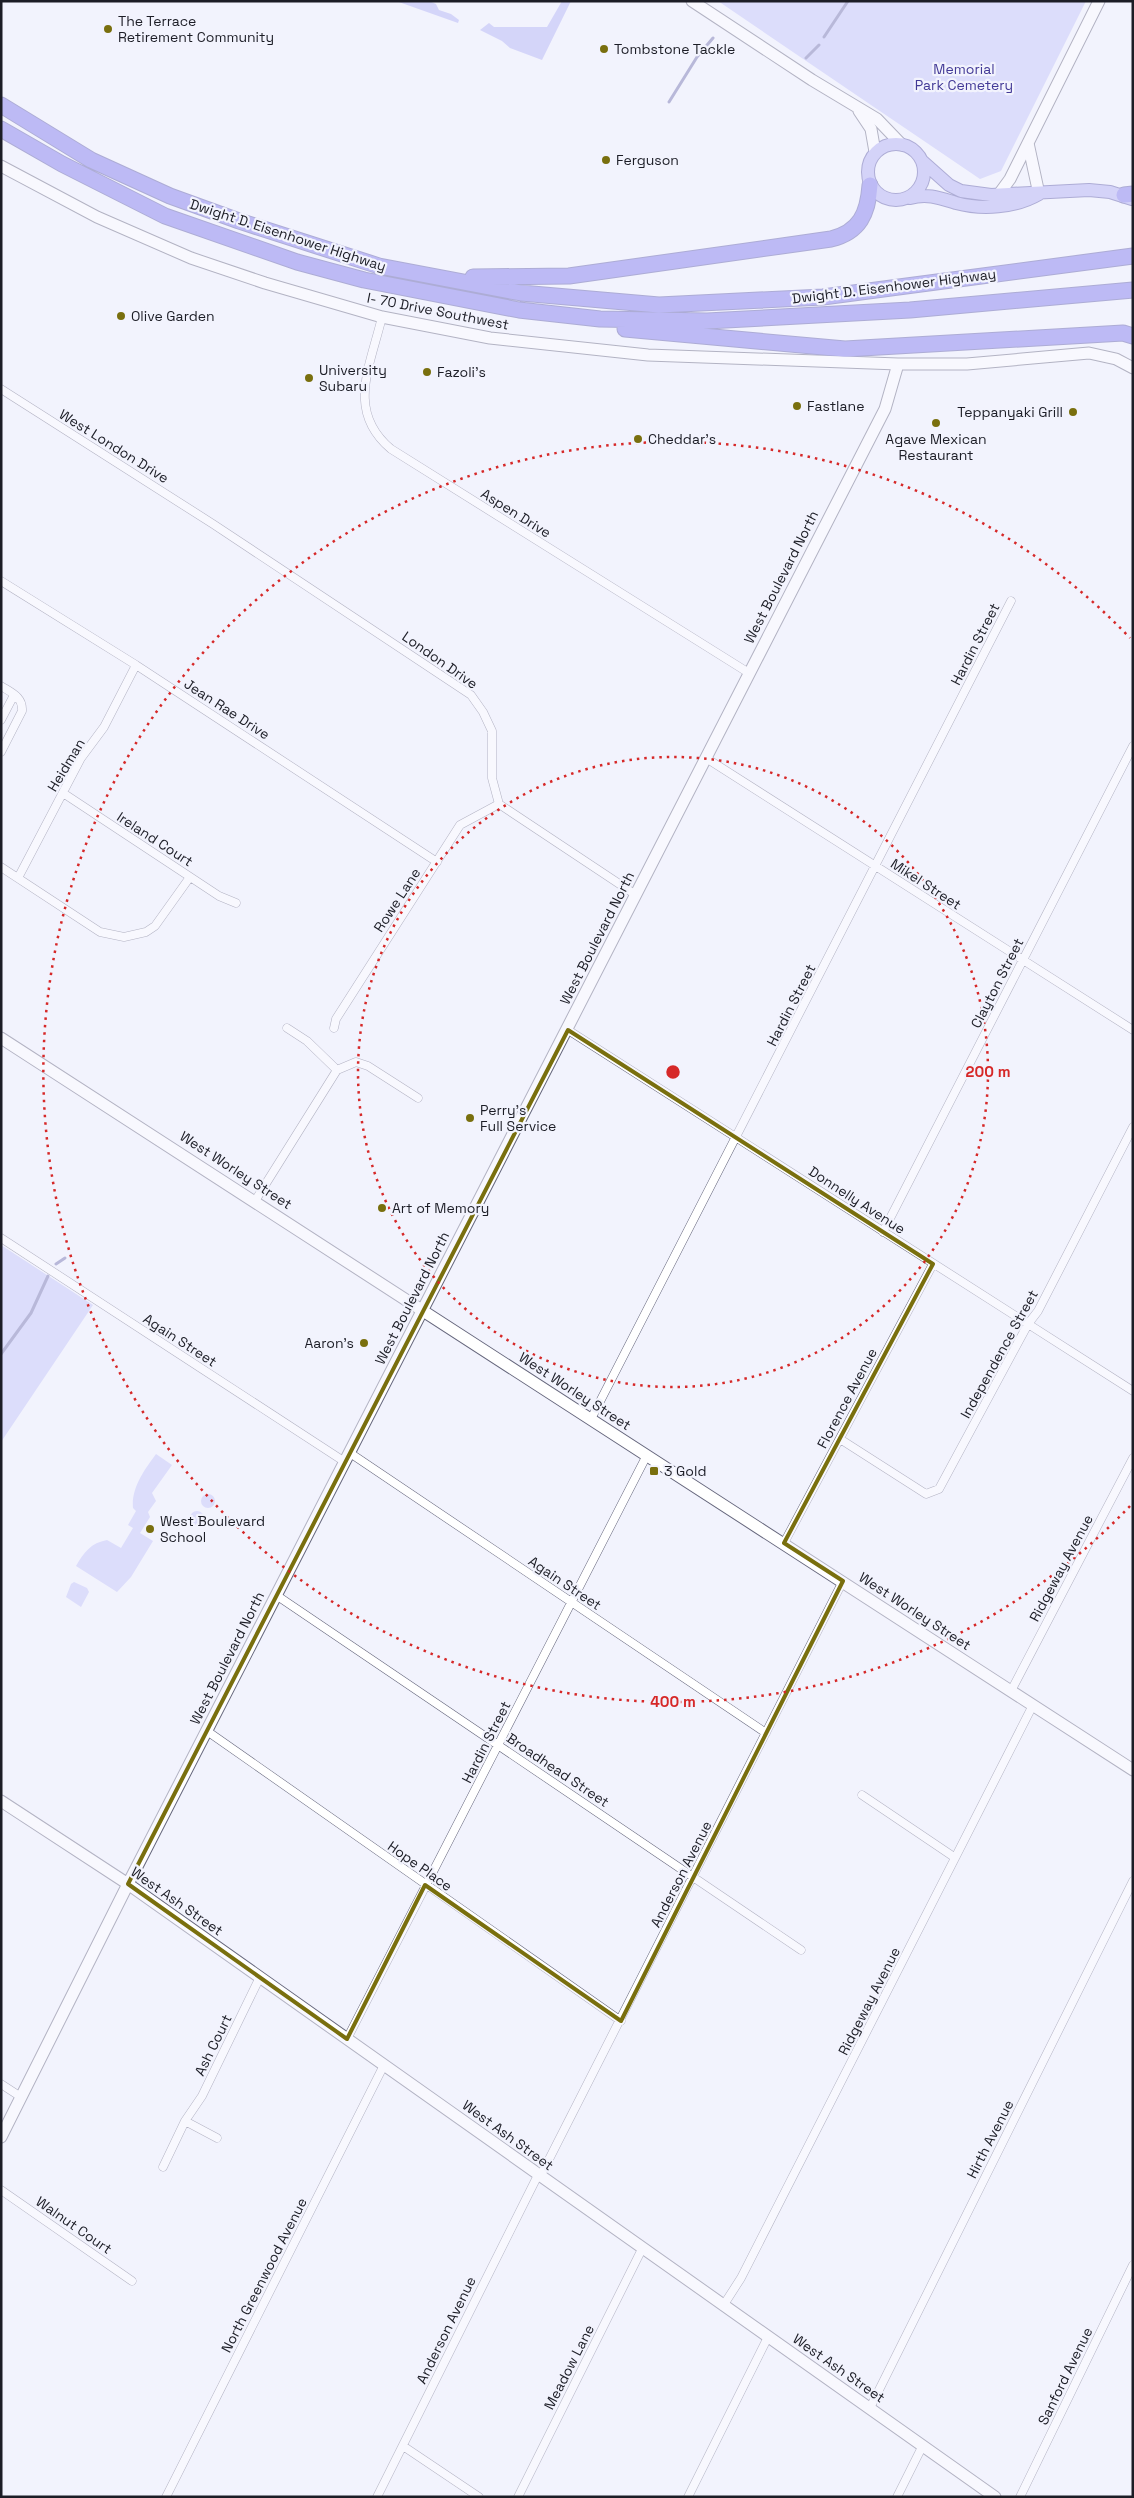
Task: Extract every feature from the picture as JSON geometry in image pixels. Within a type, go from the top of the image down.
[{"type":"highway","name":"Dwight D. Eisenhower Highway","points":[[1,105],[91,160],[170,196],[239,221],[379,266],[521,293],[660,305],[823,297],[1133,256]]},
{"type":"highway","name":"Dwight D. Eisenhower Highway","points":[[1,129],[62,164],[165,216],[297,262],[364,280],[492,305],[600,319],[717,321],[910,310],[1133,290]]},
{"type":"highway","points":[[440,278],[569,276],[831,239],[845,235],[866,212],[870,186]]},
{"type":"highway","points":[[600,319],[624,329],[846,349],[1123,333],[1133,336]]},
{"type":"main road","points":[[1039,194],[1024,202],[985,207],[928,196],[891,201],[875,193],[870,186],[867,168],[875,152],[888,145],[902,145],[915,152],[922,161],[949,185],[962,191],[980,194],[1025,192],[1039,194],[1089,190],[1130,196]]},
{"type":"main road","points":[[909,198],[921,186],[924,169],[922,161]]},
{"type":"street","points":[[692,1],[856,108],[877,119],[902,145]]},
{"type":"street","points":[[999,194],[1010,178],[1099,1]]},
{"type":"street","points":[[856,108],[871,129],[875,152]]},
{"type":"street","points":[[1028,143],[1039,194]]},
{"type":"street","name":"I- 70 Drive Southwest","points":[[1,166],[97,217],[191,258],[265,283],[382,318],[511,342],[648,355],[898,364],[968,364],[1089,352],[1116,359],[1133,368]]},
{"type":"street","name":"Aspen Drive","points":[[382,318],[363,396],[369,424],[377,437],[391,449],[749,673]]},
{"type":"street","name":"West Boulevard North","points":[[1,2137],[128,1884],[568,1030],[884,409],[898,364]]},
{"type":"street","name":"West London Drive","points":[[1,389],[213,524]]},
{"type":"street","name":"London Drive","points":[[213,524],[471,695],[483,712],[492,731],[492,778],[499,804]]},
{"type":"street","name":"Jean Rae Drive","points":[[1,581],[136,665],[436,862]]},
{"type":"street","name":"Hardin Street","points":[[591,1419],[1011,601]]},
{"type":"street","name":"Heidman","points":[[18,878],[81,758],[104,727],[136,665]]},
{"type":"street","points":[[1,686],[23,704],[22,711],[1,752]]},
{"type":"street","points":[[1,720],[14,695]]},
{"type":"street","name":"Clayton Street","points":[[883,1232],[1133,746]]},
{"type":"street","name":"Mikel Street","points":[[706,758],[1133,1030]]},
{"type":"street","name":"Ireland Court","points":[[63,793],[219,896],[236,903]]},
{"type":"street","points":[[499,804],[636,895]]},
{"type":"street","name":"Rowe Lane","points":[[334,1028],[336,1019],[460,825],[499,804]]},
{"type":"street","points":[[1,867],[100,932],[124,937],[135,936],[155,926],[190,877]]},
{"type":"street","points":[[287,1028],[307,1041],[337,1070]]},
{"type":"street","name":"Donnelly Avenue","points":[[568,1030],[1133,1391]]},
{"type":"street","name":"West Worley Street","points":[[1,1038],[1133,1770]]},
{"type":"street","points":[[255,1201],[337,1070],[356,1062],[368,1066],[418,1098]]},
{"type":"street","name":"Independence Street","points":[[840,1439],[926,1494],[939,1489],[1028,1324],[1038,1312],[1133,1127]]},
{"type":"street","name":"Again Street","points":[[1,1238],[348,1457],[571,1602],[766,1733]]},
{"type":"street","name":"Florence Avenue","points":[[784,1543],[933,1264]]},
{"type":"street","name":"Hardin Street","points":[[347,2039],[647,1455]]},
{"type":"street","name":"Ridgeway Avenue","points":[[1011,1690],[1133,1458]]},
{"type":"street","name":"Anderson Avenue","points":[[377,2497],[843,1582]]},
{"type":"street","name":"Broadhead Street","points":[[276,1595],[694,1875],[801,1950]]},
{"type":"street","name":"Ridgeway Avenue","points":[[723,2306],[746,2269],[1033,1705]]},
{"type":"street","name":"Hope Place","points":[[207,1731],[621,2021]]},
{"type":"street","points":[[862,1795],[954,1857]]},
{"type":"street","name":"West Ash Street","points":[[1,1801],[128,1884],[995,2497]]},
{"type":"street","name":"Hirth Avenue","points":[[870,2408],[1133,1881]]},
{"type":"street","name":"Ash Court","points":[[163,2166],[185,2121],[202,2096],[260,1977]]},
{"type":"street","name":"North Greenwood Avenue","points":[[166,2497],[384,2065]]},
{"type":"street","points":[[1,2084],[21,2097]]},
{"type":"street","points":[[185,2121],[217,2138]]},
{"type":"street","name":"Walnut Court","points":[[1,2190],[132,2281]]},
{"type":"street","name":"Meadow Lane","points":[[518,2497],[642,2249]]},
{"type":"street","name":"Sanford Avenue","points":[[1020,2497],[1133,2266]]},
{"type":"street","points":[[688,2497],[768,2337]]},
{"type":"street","points":[[897,2497],[923,2445]]},
{"type":"street","points":[[403,2446],[479,2497]]},
{"type":"highlighted area","points":[[568,1030],[933,1264],[784,1543],[843,1581],[621,2021],[425,1885],[347,2039],[128,1884]]},
{"type":"green space","name":"Memorial Park Cemetery","points":[[718,1],[1086,1],[1001,171],[980,179]]},
{"type":"green space","points":[[1,1245],[93,1305],[1,1442]]},
{"type":"green space","points":[[156,1454],[172,1465],[152,1493],[156,1501],[148,1512],[150,1517],[140,1533],[153,1541],[131,1577],[117,1592],[76,1566],[88,1549],[101,1541],[107,1540],[121,1548],[133,1528],[128,1525],[136,1511],[133,1508],[133,1501],[136,1486]]},
{"type":"green space","points":[[205,1494],[211,1494],[215,1501],[211,1508],[205,1508],[201,1504],[201,1498]]},
{"type":"green space","points":[[194,1511],[200,1511],[204,1518],[200,1525],[194,1525],[190,1521],[190,1515]]},
{"type":"green space","points":[[74,1582],[87,1588],[89,1592],[81,1607],[66,1597],[71,1584]]},
{"type":"shaded area","points":[[396,1],[429,1],[436,4],[439,10],[451,14],[459,20],[458,23]]},
{"type":"shaded area","points":[[562,1],[571,1],[542,60],[510,48],[502,41],[480,30],[489,23],[494,27],[547,27]]},
{"type":"waterway","points":[[824,37],[848,1]]},
{"type":"waterway","points":[[669,102],[697,57],[713,38]]},
{"type":"waterway","points":[[806,58],[819,45]]},
{"type":"waterway","points":[[56,1264],[65,1258]]},
{"type":"waterway","points":[[1,1354],[31,1313],[48,1276]]},
{"type":"place","name":"The Terrace Retirement Community","points":[[108,29]]},
{"type":"place","name":"Tombstone Tackle","points":[[604,49]]},
{"type":"place","name":"Ferguson","points":[[606,160]]},
{"type":"place","name":"Olive Garden","points":[[121,316]]},
{"type":"place","name":"Fazoli's","points":[[427,372]]},
{"type":"place","name":"University Subaru","points":[[309,378]]},
{"type":"place","name":"Fastlane","points":[[797,406]]},
{"type":"place","name":"Teppanyaki Grill","points":[[1073,412]]},
{"type":"place","name":"Agave Mexican Restaurant","points":[[936,423]]},
{"type":"place","name":"Cheddar's","points":[[638,439]]},
{"type":"place","name":"Perry's Full Service","points":[[470,1118]]},
{"type":"place","name":"Art of Memory","points":[[382,1208]]},
{"type":"place","name":"Aaron's","points":[[364,1343]]},
{"type":"place","name":"3 Gold","points":[[654,1471]]},
{"type":"place","name":"West Boulevard School","points":[[150,1529]]}]
